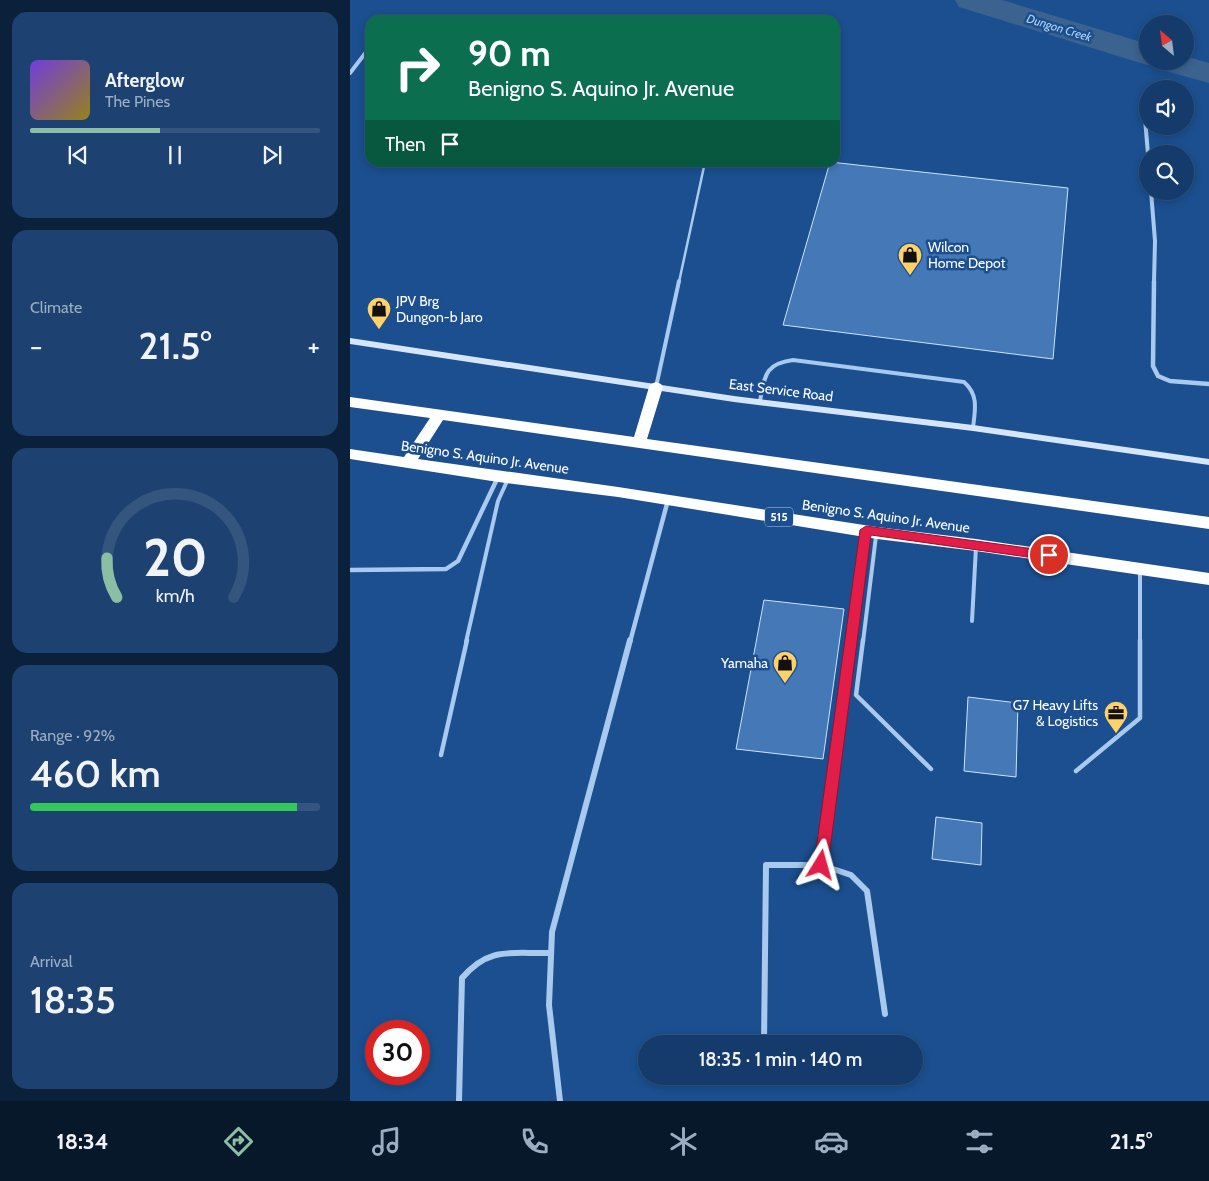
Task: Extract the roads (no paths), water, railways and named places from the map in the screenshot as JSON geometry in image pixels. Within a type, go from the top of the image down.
[{"type":"highway","points":[[639,443],[656,387]]},
{"type":"highway","points":[[350,402],[1209,523]]},
{"type":"highway","points":[[408,463],[439,415]]},
{"type":"highway","name":"Benigno S. Aquino Jr. Avenue","points":[[350,454],[503,478],[668,500],[871,532],[976,545],[1209,579]]},
{"type":"street","points":[[350,73],[365,54]]},
{"type":"street","points":[[1152,200],[1155,241],[1153,366],[1158,376],[1170,381],[1209,384]]},
{"type":"street","name":"East Service Road","points":[[350,341],[656,387],[973,428],[1209,462]]},
{"type":"street","points":[[350,570],[446,569],[458,561],[503,478]]},
{"type":"street","points":[[560,1101],[549,1006],[552,932],[668,500]]},
{"type":"street","points":[[821,865],[871,532]]},
{"type":"street","points":[[764,1035],[766,865],[821,865],[851,875],[867,891],[885,1014]]},
{"type":"street","points":[[459,1101],[462,978],[473,965],[492,954],[550,952]]},
{"type":"lane","points":[[656,387],[704,167]]},
{"type":"lane","points":[[760,401],[767,370],[778,362],[803,361],[964,382],[973,389],[976,399],[973,428]]},
{"type":"lane","points":[[442,754],[503,478]]},
{"type":"lane","points":[[871,532],[856,695],[931,769]]},
{"type":"lane","points":[[972,621],[976,545]]},
{"type":"lane","points":[[1076,771],[1140,718],[1140,569]]},
{"type":"waterway","name":"Dungon Creek","points":[[970,0],[1139,52]]},
{"type":"waterway","name":"Dungon Creek","points":[[1194,69],[1209,73]]},
{"type":"place","name":"Wilcon Home Depot","points":[[910,276]]},
{"type":"place","name":"JPV Brg Dungon-b Jaro","points":[[379,330]]},
{"type":"place","name":"Yamaha","points":[[785,684]]},
{"type":"place","name":"G7 Heavy Lifts & Logistics","points":[[1116,734]]}]
